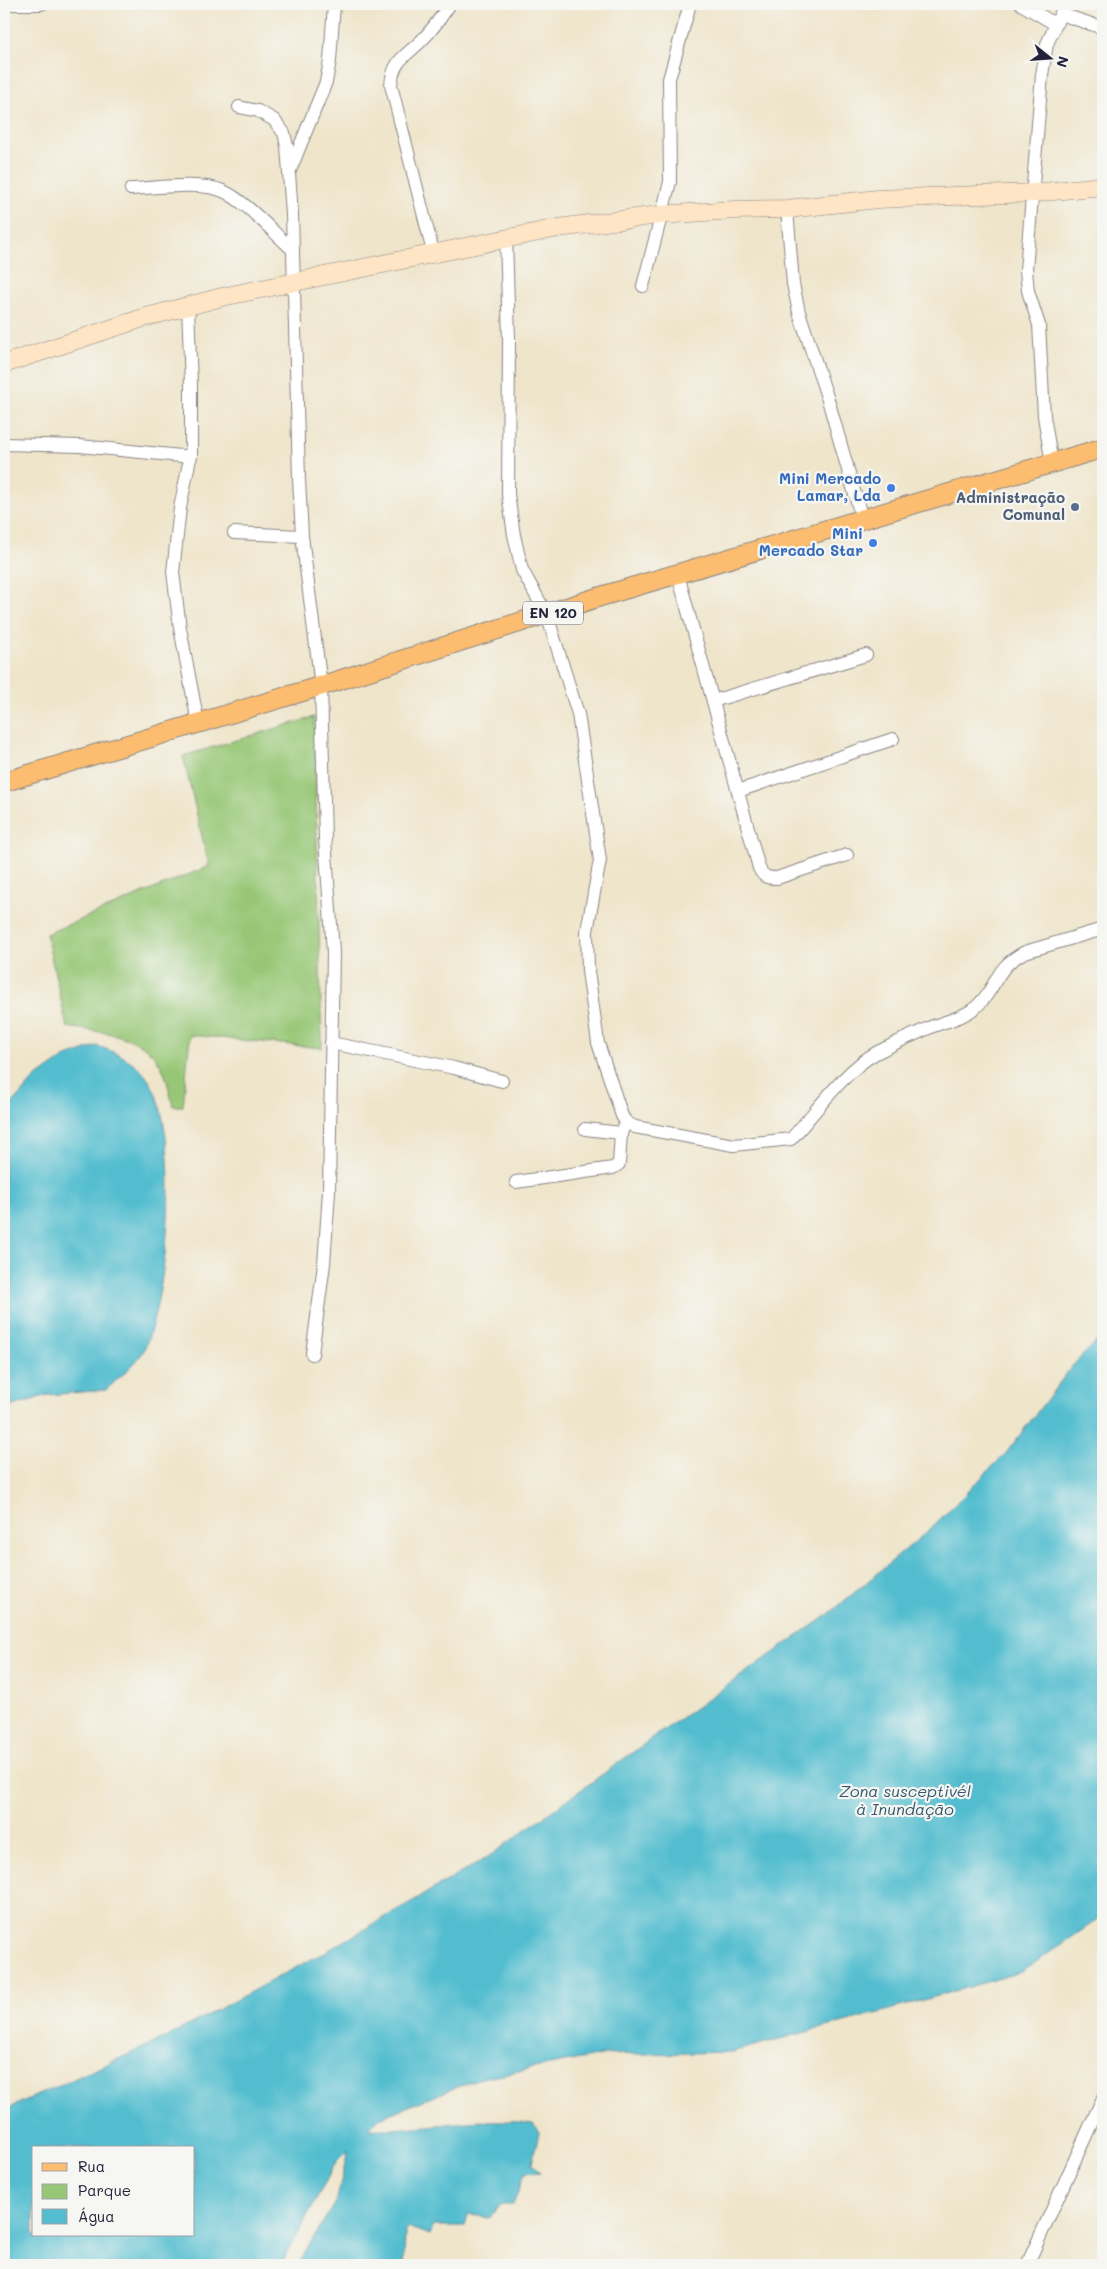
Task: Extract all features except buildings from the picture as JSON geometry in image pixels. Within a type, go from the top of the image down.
[{"type":"main road","name":"EN 120","points":[[4,782],[678,575],[1103,448]]},
{"type":"street","points":[[4,4],[41,4]]},
{"type":"street","points":[[288,177],[326,82],[330,61],[334,4]]},
{"type":"street","points":[[433,252],[391,86],[392,72],[399,60],[432,29],[450,4]]},
{"type":"street","points":[[643,286],[671,174],[670,79],[690,4]]},
{"type":"street","points":[[1021,4],[1103,28]]},
{"type":"street","points":[[1052,464],[1044,416],[1039,325],[1026,280],[1042,75],[1047,44],[1060,14]]},
{"type":"street","points":[[239,107],[258,111],[274,120],[284,132],[287,146],[292,214],[298,463],[302,536],[321,686],[325,839],[333,952],[326,1237],[312,1354]]},
{"type":"street","points":[[4,364],[222,297],[433,252],[558,228],[660,215],[787,209],[878,199],[1033,193],[1103,186]]},
{"type":"street","points":[[131,189],[203,187],[223,191],[238,201],[292,248]]},
{"type":"street","points":[[787,209],[793,284],[799,312],[829,403],[862,520]]},
{"type":"street","points":[[506,238],[509,329],[508,494],[514,535],[522,570],[547,615],[578,714],[596,824],[599,870],[587,931],[588,971],[598,1043],[622,1116],[624,1128],[619,1164],[613,1168],[516,1182]]},
{"type":"street","points":[[188,306],[191,385],[190,457],[180,508],[172,572],[180,628],[198,723]]},
{"type":"street","points":[[4,444],[80,446],[190,457]]},
{"type":"street","points":[[234,533],[302,536]]},
{"type":"street","points":[[678,575],[763,875],[769,878],[777,878],[847,855]]},
{"type":"street","points":[[713,701],[866,655]]},
{"type":"street","points":[[738,790],[893,740]]},
{"type":"street","points":[[585,1129],[635,1127],[734,1145],[791,1139],[855,1068],[875,1054],[971,1011],[984,996],[1004,965],[1015,957],[1025,952],[1103,929]]},
{"type":"street","points":[[331,1043],[454,1068],[502,1081]]},
{"type":"street","points":[[1027,2265],[1103,2098]]},
{"type":"green space","points":[[314,717],[322,1048],[190,1035],[183,1106],[173,1106],[164,1072],[157,1059],[147,1049],[123,1037],[67,1027],[46,934],[209,866],[183,756]]},
{"type":"water","points":[[97,1046],[123,1057],[145,1075],[157,1099],[165,1131],[169,1169],[168,1211],[165,1253],[152,1326],[143,1352],[106,1390],[47,1395],[4,1409],[4,1113],[34,1079],[64,1058]]},
{"type":"water","name":"Zona susceptivél à Inundação","points":[[1103,1335],[1103,1916],[1021,1972],[882,2012],[731,2052],[601,2055],[477,2079],[379,2118],[369,2129],[513,2121],[533,2124],[539,2132],[532,2163],[540,2172],[525,2173],[513,2205],[500,2205],[489,2218],[468,2214],[465,2226],[434,2226],[430,2235],[407,2227],[405,2231],[404,2265],[297,2265],[337,2199],[348,2150],[336,2162],[281,2265],[4,2265],[4,2110],[161,2040],[336,1946],[488,1857],[830,1613],[929,1530],[1007,1452],[1073,1365]]},
{"type":"place","name":"Mini Mercado Lamar, Lda","points":[[891,488]]},
{"type":"place","name":"Administração Comunal","points":[[1075,507]]},
{"type":"place","name":"Mini Mercado Star","points":[[873,543]]}]
